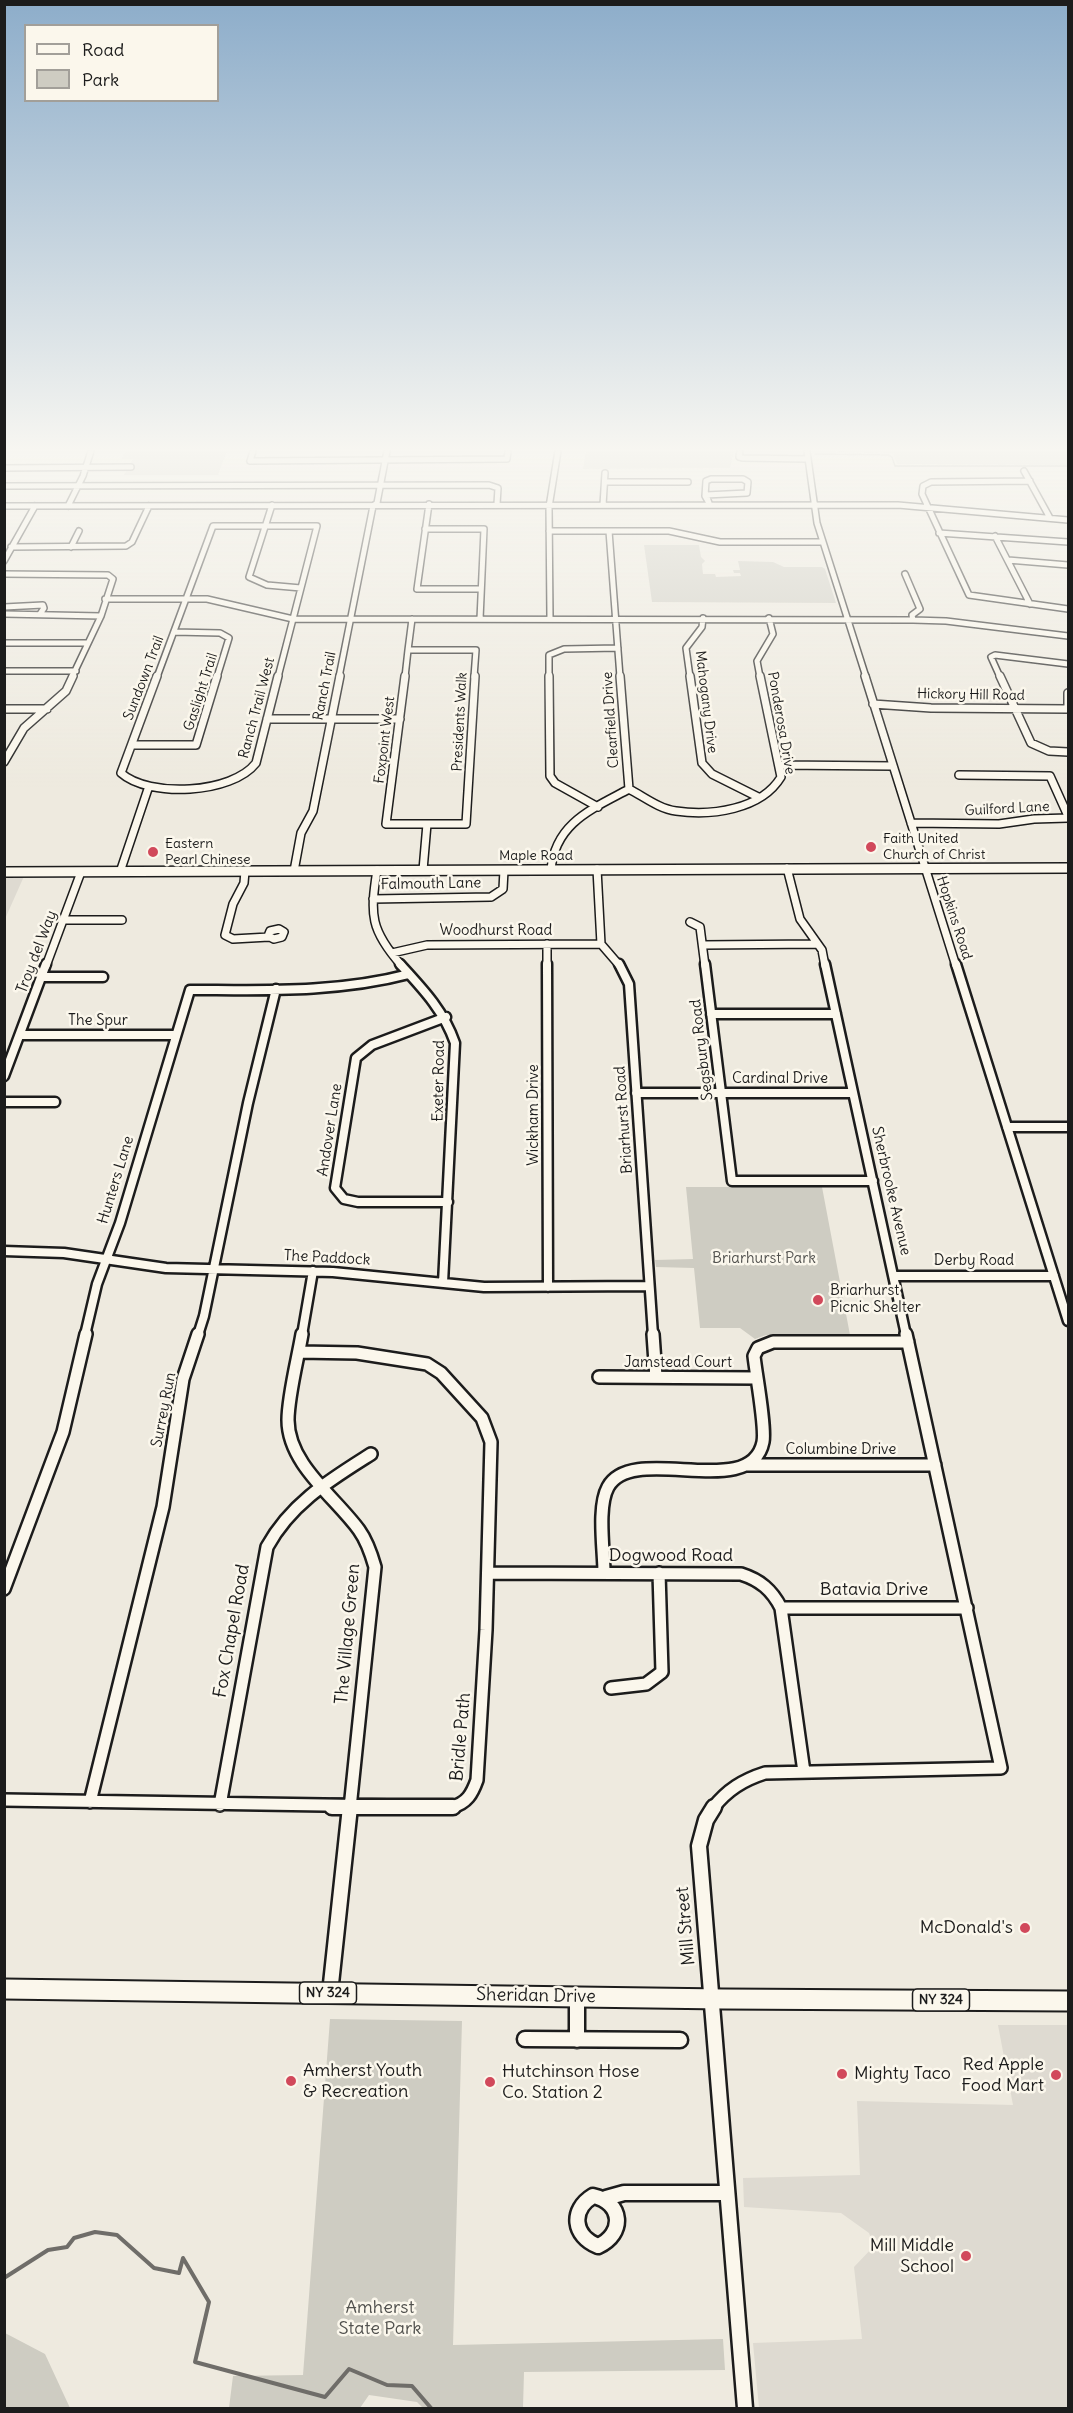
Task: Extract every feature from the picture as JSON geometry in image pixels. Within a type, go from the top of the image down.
[{"type":"main road","name":"Maple Road","points":[[4,872],[1068,868]]},
{"type":"main road","name":"Sheridan Drive","points":[[4,1989],[712,1999],[1068,2001]]},
{"type":"street","name":"Sundown Trail","points":[[149,786],[132,782],[123,775],[199,564]]},
{"type":"street","points":[[254,564],[250,578],[282,587],[301,588]]},
{"type":"street","name":"Ranch Trail West","points":[[149,786],[207,787],[243,776],[256,764],[307,564]]},
{"type":"street","name":"Ranch Trail","points":[[294,871],[301,833],[313,811],[362,564]]},
{"type":"street","points":[[420,564],[417,589],[481,589]]},
{"type":"street","points":[[480,619],[482,564]]},
{"type":"street","points":[[549,564],[550,618]]},
{"type":"street","name":"Clearfield Drive","points":[[551,870],[553,848],[561,834],[575,821],[629,789],[611,564]]},
{"type":"street","name":"Hopkins Road","points":[[830,564],[1068,1321]]},
{"type":"street","points":[[954,564],[969,595],[1068,609]]},
{"type":"street","points":[[1010,564],[1030,604]]},
{"type":"street","points":[[1044,564],[1068,566]]},
{"type":"street","points":[[4,574],[97,574],[110,575],[113,579],[101,616],[63,696],[19,733],[4,762]]},
{"type":"street","points":[[905,574],[920,609],[912,615],[913,620]]},
{"type":"street","points":[[105,599],[186,598],[215,601],[293,619],[913,620],[946,621],[1068,636]]},
{"type":"street","points":[[4,607],[43,605],[44,608],[40,614]]},
{"type":"street","points":[[4,614],[101,616]]},
{"type":"street","name":"Mahogany Drive","points":[[703,618],[702,627],[688,642],[686,648],[702,763],[712,774],[758,797]]},
{"type":"street","name":"Ponderosa Drive","points":[[629,789],[663,807],[682,812],[732,810],[758,797],[780,782],[779,765],[757,661],[758,654],[770,642],[773,634],[769,618]]},
{"type":"street","name":"Foxpoint West","points":[[412,619],[386,825],[427,824]]},
{"type":"street","name":"Gaslight Trail","points":[[132,745],[196,746],[230,640],[228,636],[220,633],[174,632]]},
{"type":"street","points":[[4,644],[88,643]]},
{"type":"street","points":[[598,807],[555,783],[550,776],[549,655],[564,649],[618,648]]},
{"type":"street","name":"Presidents Walk","points":[[408,650],[476,650],[466,824],[427,824]]},
{"type":"street","points":[[1068,664],[995,655],[991,657],[1033,745],[1052,753],[1068,753]]},
{"type":"street","points":[[4,671],[76,671]]},
{"type":"street","name":"Hickory Hill Road","points":[[873,704],[931,708],[1068,709],[1068,693]]},
{"type":"street","points":[[4,709],[47,709]]},
{"type":"street","points":[[267,718],[400,719]]},
{"type":"street","points":[[779,765],[892,766]]},
{"type":"street","points":[[959,775],[1050,776],[1068,817]]},
{"type":"street","points":[[120,872],[149,786]]},
{"type":"street","name":"Guilford Lane","points":[[911,823],[999,824],[1068,817]]},
{"type":"street","points":[[423,870],[427,824]]},
{"type":"street","name":"Sherbrooke Avenue","points":[[787,868],[800,919],[822,950],[986,1703]]},
{"type":"street","points":[[597,869],[601,944]]},
{"type":"street","name":"Exeter Road","points":[[377,870],[372,912],[377,930],[392,953],[446,1017],[456,1052],[443,1283]]},
{"type":"street","name":"Falmouth Lane","points":[[373,899],[491,897],[503,889],[504,870]]},
{"type":"street","points":[[245,871],[244,883],[233,904],[225,935],[233,939],[269,937]]},
{"type":"street","name":"Troy del Way","points":[[4,1076],[81,872]]},
{"type":"street","points":[[63,920],[122,920]]},
{"type":"street","name":"Segsbury Road","points":[[690,922],[700,927],[703,945],[732,1181],[873,1181]]},
{"type":"street","name":"Wickham Drive","points":[[547,944],[548,1287]]},
{"type":"street","name":"Woodhurst Road","points":[[392,953],[427,945],[601,944]]},
{"type":"street","name":"Briarhurst Road","points":[[601,944],[618,962],[627,978],[656,1377]]},
{"type":"street","points":[[703,945],[818,944]]},
{"type":"street","name":"Hunters Lane","points":[[4,1589],[63,1432],[97,1284],[120,1223],[190,990],[353,987],[409,974]]},
{"type":"street","points":[[42,977],[103,977]]},
{"type":"street","name":"Surrey Run","points":[[90,1802],[163,1507],[183,1379],[204,1316],[248,1103],[276,989]]},
{"type":"street","points":[[711,1014],[836,1014]]},
{"type":"street","name":"Andover Lane","points":[[446,1017],[372,1045],[356,1058],[335,1188],[344,1199],[358,1202],[448,1202]]},
{"type":"street","name":"The Spur","points":[[20,1035],[176,1035]]},
{"type":"street","name":"Cardinal Drive","points":[[636,1093],[853,1093]]},
{"type":"street","points":[[4,1102],[55,1102]]},
{"type":"street","points":[[1007,1127],[1068,1127]]},
{"type":"street","name":"The Paddock","points":[[4,1251],[64,1253],[166,1268],[313,1271],[484,1287],[649,1286]]},
{"type":"street","name":"The Village Green","points":[[313,1271],[288,1430],[295,1450],[368,1545],[375,1567],[330,1993]]},
{"type":"street","name":"Derby Road","points":[[894,1276],[1054,1276]]},
{"type":"street","points":[[747,1465],[758,1455],[763,1440],[756,1352],[767,1343],[909,1342]]},
{"type":"street","name":"Bridle Path","points":[[4,1800],[452,1807],[466,1801],[474,1792],[480,1755],[488,1573],[491,1442],[487,1425],[441,1373],[427,1364],[357,1353],[299,1352]]},
{"type":"street","name":"Jamstead Court","points":[[599,1377],[757,1378]]},
{"type":"street","name":"Fox Chapel Road","points":[[220,1805],[265,1554],[272,1537],[287,1514],[322,1485],[371,1454]]},
{"type":"street","name":"Columbine Drive","points":[[604,1574],[602,1498],[614,1479],[628,1472],[638,1470],[732,1470],[747,1465],[935,1465]]},
{"type":"street","name":"Dogwood Road","points":[[488,1573],[741,1574],[750,1576],[765,1585],[778,1599],[781,1608],[804,1772]]},
{"type":"street","points":[[611,1688],[630,1688],[654,1680],[662,1672],[658,1573]]},
{"type":"street","name":"Batavia Drive","points":[[781,1608],[967,1608]]},
{"type":"street","name":"Mill Street","points":[[745,2409],[699,1846],[705,1822],[720,1799],[741,1781],[765,1773],[1001,1768],[986,1703]]},
{"type":"street","points":[[577,1997],[577,2040]]},
{"type":"street","points":[[525,2039],[680,2040]]},
{"type":"street","points":[[606,2199],[624,2193],[728,2193]]},
{"type":"shaded area","points":[[5,874],[25,874],[5,919]]},
{"type":"shaded area","name":"Mill Middle School","points":[[998,2025],[1068,2025],[1068,2408],[759,2408],[753,2343],[862,2339],[854,2267],[874,2246],[869,2233],[841,2213],[744,2207],[743,2178],[860,2175],[857,2101],[1013,2105]]},
{"type":"green space","points":[[647,564],[702,564],[703,574],[715,574],[716,577],[741,576],[733,570],[740,570],[739,564],[777,564],[784,567],[822,567],[825,569],[836,603],[652,602]]},
{"type":"green space","name":"Briarhurst Park","points":[[686,1187],[822,1187],[850,1335],[766,1335],[755,1339],[740,1328],[700,1328],[694,1268],[656,1267],[655,1260],[693,1259]]},
{"type":"green space","name":"Amherst State Park","points":[[330,2019],[462,2021],[453,2345],[723,2339],[725,2370],[524,2372],[523,2408],[423,2408],[417,2402],[369,2395],[360,2408],[229,2408],[233,2376],[303,2375]]},
{"type":"green space","points":[[5,2333],[45,2354],[70,2408],[5,2408]]},
{"type":"waterway","points":[[4,2278],[48,2250],[67,2247],[74,2238],[95,2232],[117,2235],[154,2268],[179,2273],[183,2258],[209,2302],[195,2362],[325,2397],[349,2369],[387,2385],[412,2386],[431,2408]]},
{"type":"place","name":"Faith United Church of Christ","points":[[871,847]]},
{"type":"place","name":"Eastern Pearl Chinese","points":[[153,852]]},
{"type":"place","name":"Briarhurst Picnic Shelter","points":[[818,1300]]},
{"type":"place","name":"McDonald's","points":[[1025,1928]]},
{"type":"place","name":"Mighty Taco","points":[[842,2074]]},
{"type":"place","name":"Red Apple Food Mart","points":[[1056,2075]]},
{"type":"place","name":"Amherst Youth & Recreation","points":[[291,2081]]},
{"type":"place","name":"Hutchinson Hose Co. Station 2","points":[[490,2082]]},
{"type":"place","name":"Mill Middle School","points":[[966,2256]]}]
